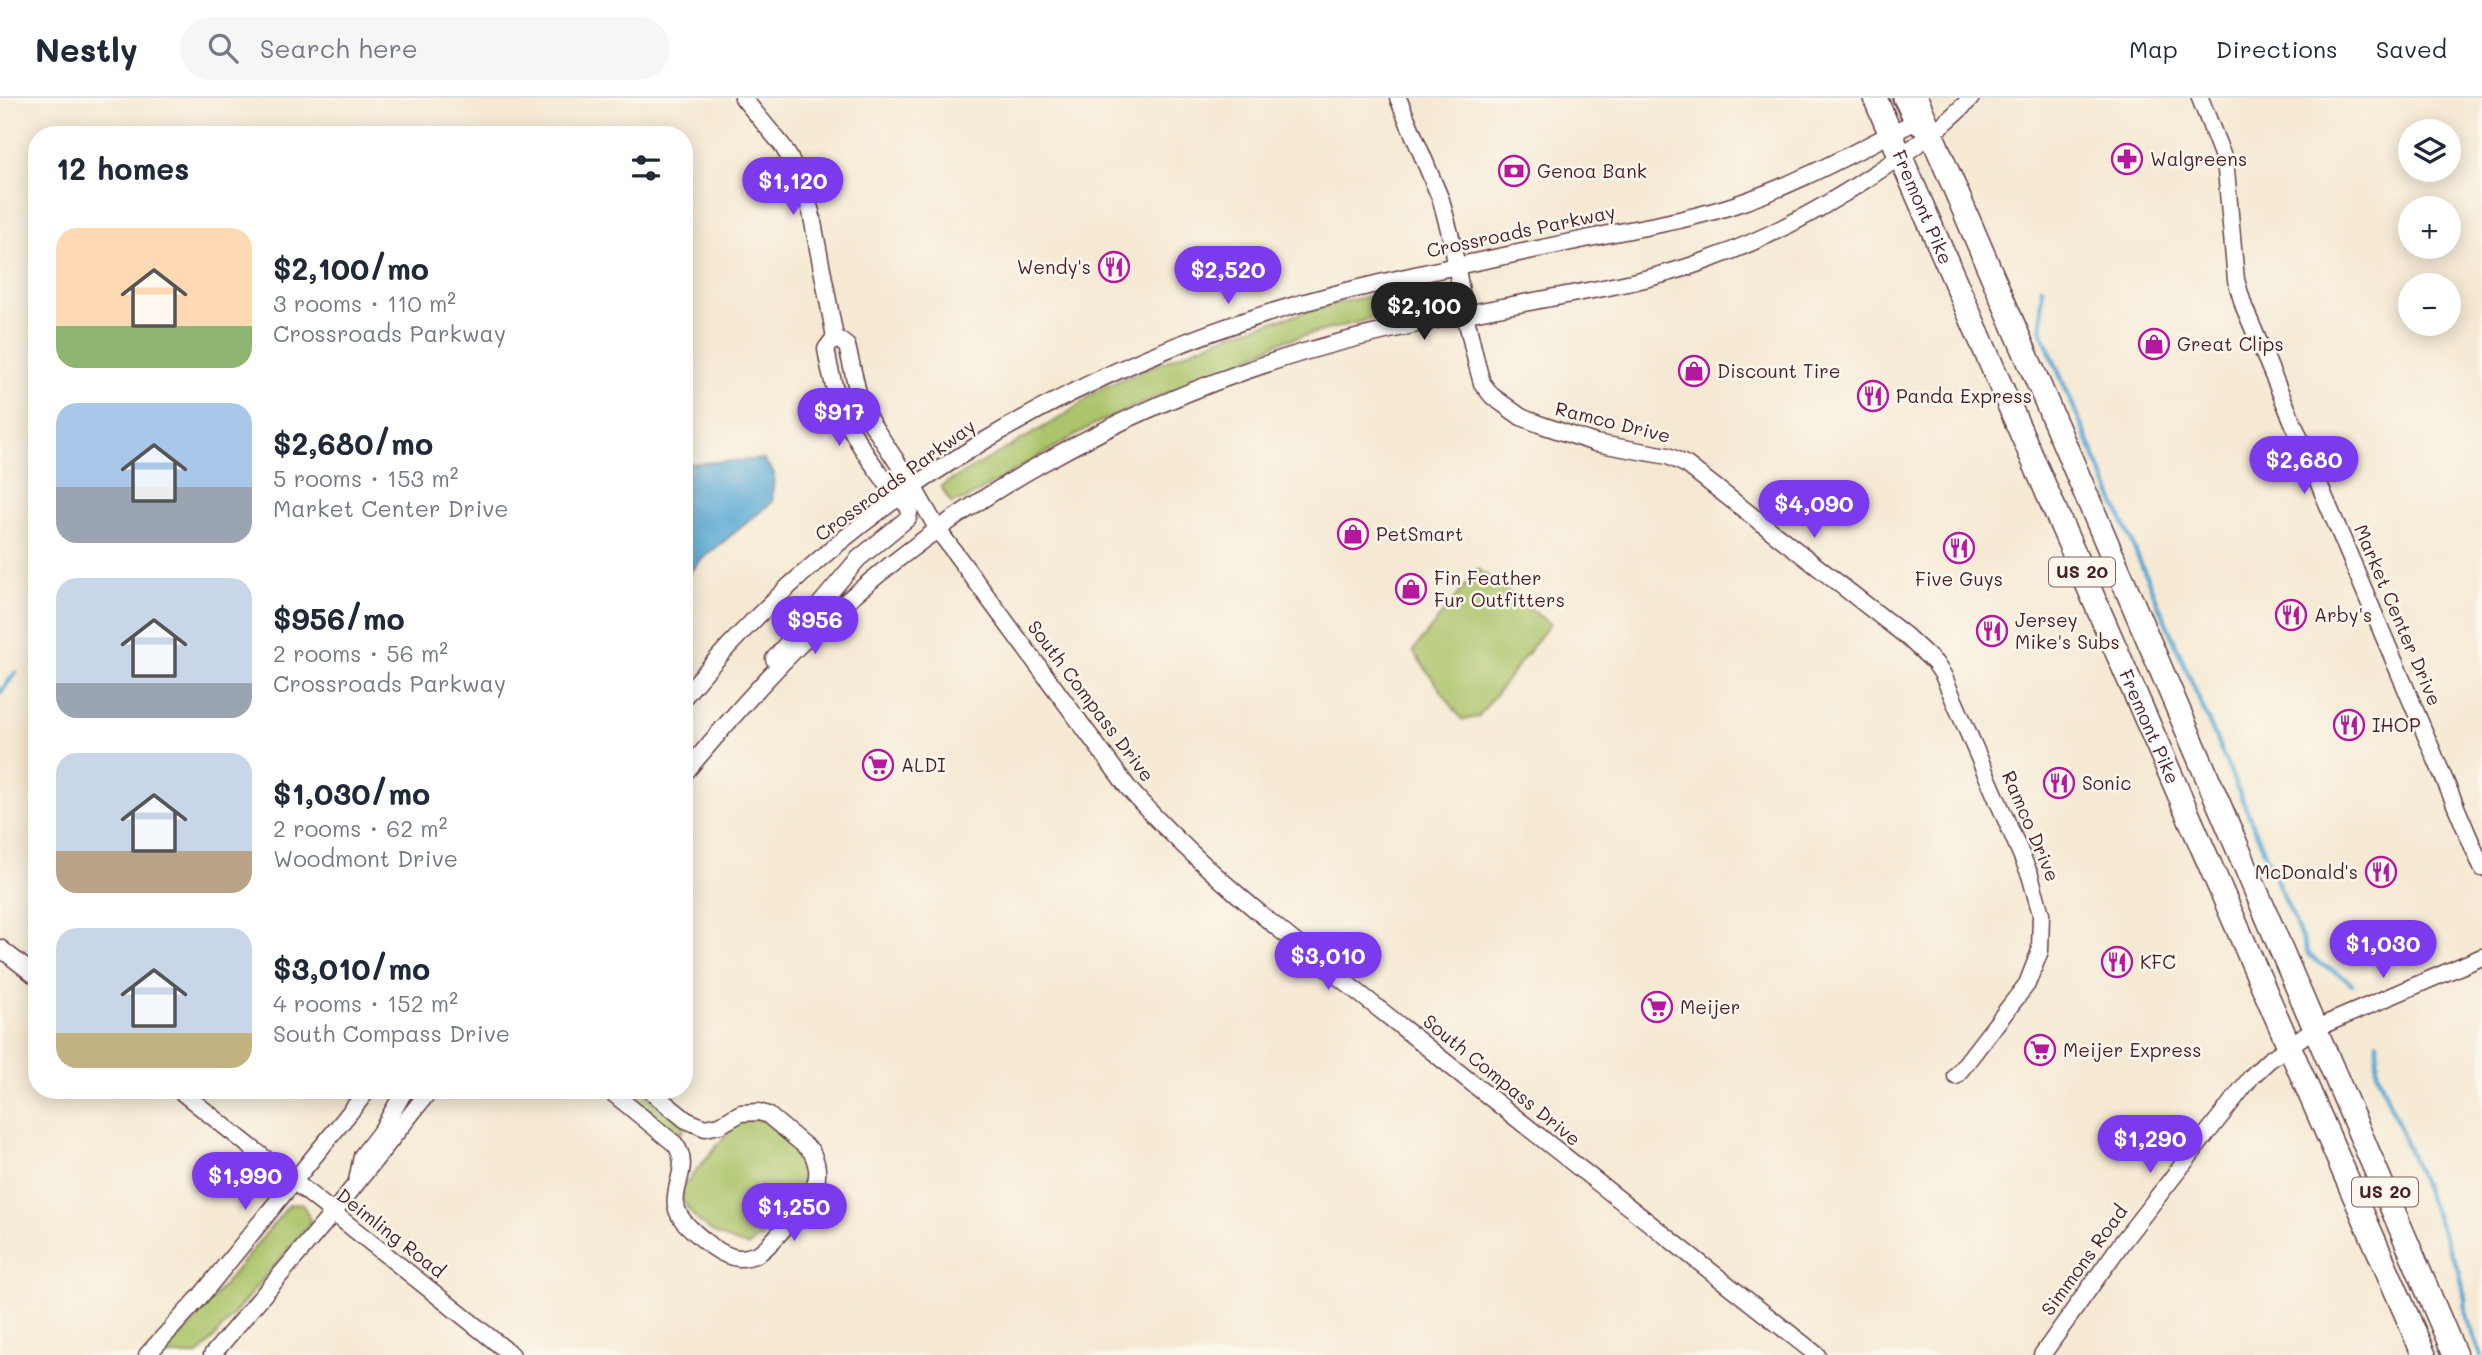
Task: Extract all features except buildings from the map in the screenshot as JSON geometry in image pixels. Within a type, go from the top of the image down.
[{"type":"highway","name":"Fremont Pike","points":[[1875,98],[2135,692],[2455,1355]]},
{"type":"highway","name":"Fremont Pike","points":[[1922,118],[2301,1037],[2424,1355]]},
{"type":"main road","points":[[1903,98],[1922,118]]},
{"type":"street","name":"South Compass Drive","points":[[743,98],[782,145],[800,176],[811,212],[835,337],[847,346],[859,397],[870,421],[938,530],[1121,779],[1162,826],[1201,863],[1386,1015],[1817,1355]]},
{"type":"street","name":"Ramco Drive","points":[[1398,98],[1441,200],[1482,383],[1492,397],[1504,407],[1538,424],[1595,443],[1668,456],[1687,465],[1906,636],[1935,663],[1943,675],[2030,875],[2041,914],[2040,951],[2027,984],[1956,1076]]},
{"type":"street","name":"Market Center Drive","points":[[2200,98],[2223,157],[2229,188],[2236,280],[2244,307],[2482,868]]},
{"type":"street","points":[[736,712],[817,628],[865,586],[938,530],[1029,471],[1128,419],[1246,370],[1307,351],[1465,314],[1620,285],[1703,262],[1803,218],[1900,156],[1922,118],[1966,103]]},
{"type":"street","name":"Crossroads Parkway","points":[[693,688],[776,600],[832,550],[904,503],[914,488],[987,439],[1043,407],[1158,352],[1289,306],[1694,216],[1740,203],[1891,135],[1922,118]]},
{"type":"street","name":"South Compass Drive","points":[[835,337],[826,349],[832,383],[852,434],[904,503],[938,530]]},
{"type":"street","points":[[693,763],[736,712],[787,642],[858,559],[908,518],[904,503]]},
{"type":"street","points":[[0,948],[28,970]]},
{"type":"street","name":"Simmons Road","points":[[2042,1355],[2123,1241],[2258,1069],[2301,1037],[2482,957]]},
{"type":"street","name":"Deimling Road","points":[[190,1099],[512,1355]]},
{"type":"street","points":[[147,1355],[199,1298],[361,1099]]},
{"type":"street","points":[[357,1183],[362,1156],[382,1130],[400,1099]]},
{"type":"street","points":[[212,1355],[333,1213],[423,1099]]},
{"type":"street","points":[[620,1099],[682,1152],[684,1162],[675,1197],[676,1207],[684,1222],[723,1254],[746,1258],[759,1252],[771,1242],[812,1191],[817,1175],[815,1158],[811,1151],[768,1115],[759,1112],[741,1113],[720,1125],[705,1128],[685,1120],[660,1099]]},
{"type":"green space","points":[[1401,289],[1427,290],[1426,305],[1279,342],[1095,424],[966,499],[951,503],[941,486],[1065,415],[1099,389],[1230,334],[1330,305]]},
{"type":"green space","points":[[1478,569],[1550,624],[1478,717],[1462,720],[1413,651]]},
{"type":"green space","points":[[634,1099],[652,1099],[684,1125],[683,1132],[676,1133]]},
{"type":"green space","points":[[750,1119],[763,1120],[803,1154],[808,1167],[804,1182],[763,1236],[748,1246],[708,1229],[693,1215],[681,1197],[685,1184],[736,1123]]},
{"type":"green space","points":[[302,1203],[311,1222],[207,1346],[198,1355],[160,1355],[188,1329],[289,1205]]},
{"type":"water","points":[[763,459],[774,473],[772,502],[693,569],[693,463]]},
{"type":"waterway","points":[[2042,287],[2041,331],[2308,953],[2352,984]]},
{"type":"waterway","points":[[0,693],[16,672]]},
{"type":"waterway","points":[[2377,1042],[2377,1070],[2380,1080],[2460,1274],[2466,1316],[2481,1355]]},
{"type":"place","name":"Walgreens","points":[[2127,159]]},
{"type":"place","name":"Genoa Bank","points":[[1514,171]]},
{"type":"place","name":"Wendy's","points":[[1114,267]]},
{"type":"place","name":"Great Clips","points":[[2154,344]]},
{"type":"place","name":"Discount Tire","points":[[1694,371]]},
{"type":"place","name":"Panda Express","points":[[1873,396]]},
{"type":"place","name":"PetSmart","points":[[1353,534]]},
{"type":"place","name":"Five Guys","points":[[1959,548]]},
{"type":"place","name":"Fin Feather Fur Outfitters","points":[[1411,589]]},
{"type":"place","name":"Arby's","points":[[2291,615]]},
{"type":"place","name":"Jersey Mike's Subs","points":[[1992,631]]},
{"type":"place","name":"IHOP","points":[[2349,725]]},
{"type":"place","name":"ALDI","points":[[878,765]]},
{"type":"place","name":"Sonic","points":[[2059,783]]},
{"type":"place","name":"McDonald's","points":[[2381,872]]},
{"type":"place","name":"KFC","points":[[2117,962]]},
{"type":"place","name":"Meijer","points":[[1657,1007]]},
{"type":"place","name":"Meijer Express","points":[[2040,1050]]}]
